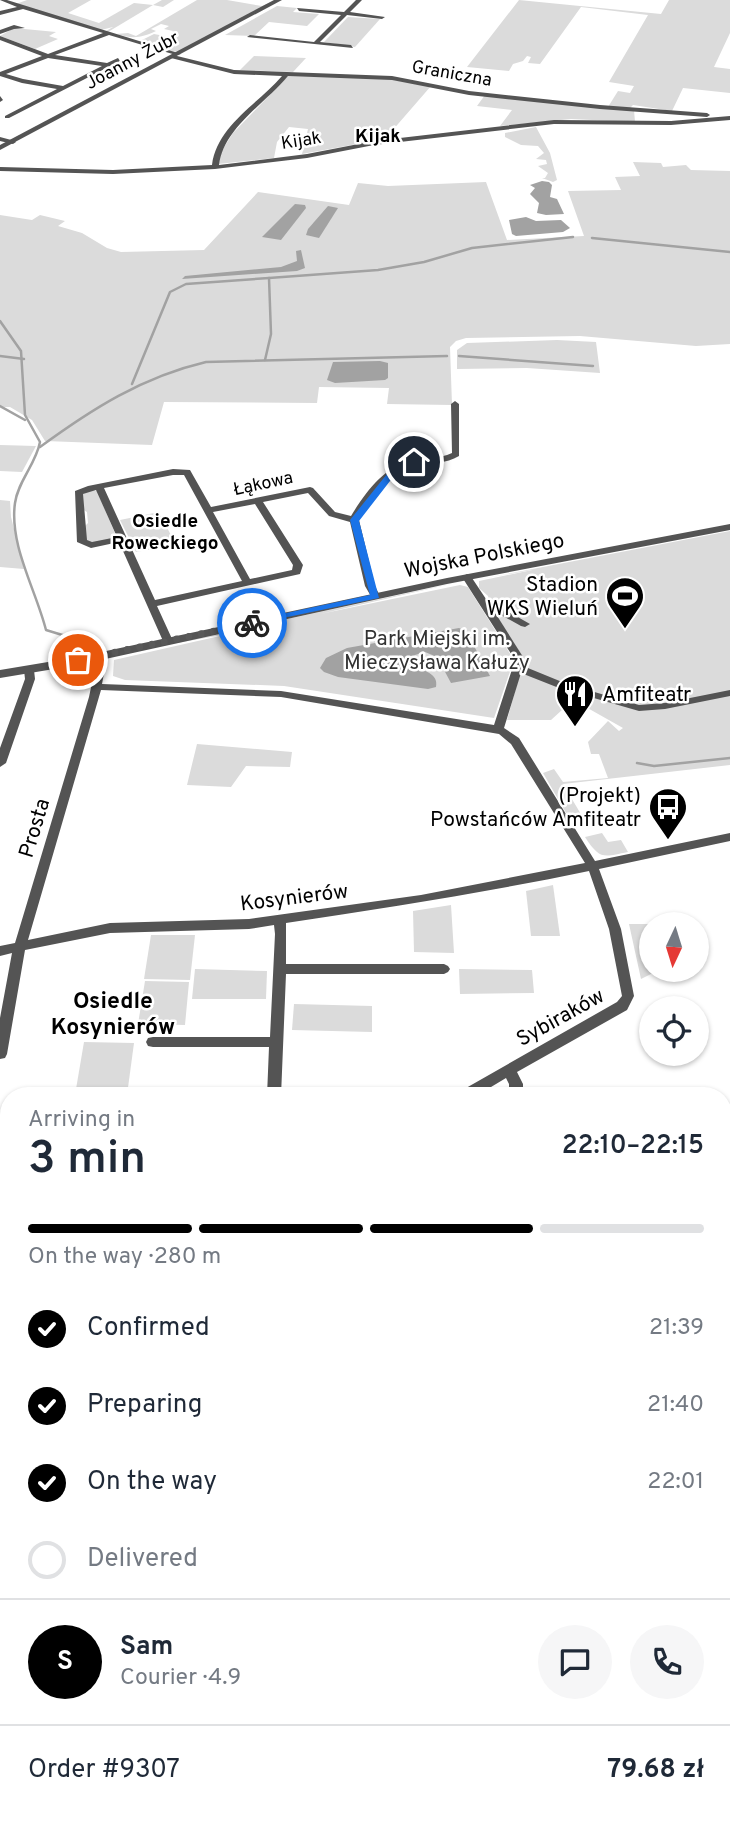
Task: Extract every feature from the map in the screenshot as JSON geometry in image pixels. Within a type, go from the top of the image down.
[{"type":"street","name":"Graniczna","points":[[1,0],[226,71],[392,78],[469,93],[728,118]]},
{"type":"street","name":"Joanny Żubr","points":[[0,148],[279,0]]},
{"type":"street","points":[[316,43],[359,0]]},
{"type":"street","points":[[0,13],[24,7]]},
{"type":"street","points":[[299,9],[382,17]]},
{"type":"street","points":[[0,33],[14,27],[22,28]]},
{"type":"street","points":[[0,74],[108,33]]},
{"type":"street","points":[[250,37],[351,47]]},
{"type":"street","points":[[0,38],[48,56],[108,65]]},
{"type":"street","points":[[7,117],[118,61]]},
{"type":"street","points":[[0,74],[22,81],[64,88]]},
{"type":"street","points":[[215,167],[218,152],[228,136],[286,74]]},
{"type":"street","points":[[0,108],[20,110]]},
{"type":"street","name":"Kijak","points":[[0,169],[113,172],[215,167],[315,155],[374,143],[554,122],[661,124],[728,118]]},
{"type":"street","points":[[0,139],[13,142]]},
{"type":"street","points":[[376,596],[370,586],[354,520],[398,467],[414,462],[450,458],[456,454],[455,404]]},
{"type":"street","points":[[121,539],[91,545],[82,542],[77,495],[83,490],[99,486],[185,472],[189,474],[248,583]]},
{"type":"street","points":[[99,486],[168,641]]},
{"type":"street","name":"Łąkowa","points":[[208,510],[310,490],[332,514],[354,520]]},
{"type":"street","points":[[152,604],[291,575],[298,570],[298,565],[257,500]]},
{"type":"street","name":"Wojska Polskiego","points":[[0,674],[98,656],[467,577],[730,527]]},
{"type":"street","points":[[467,577],[519,657],[519,668],[503,706],[498,730]]},
{"type":"street","points":[[483,601],[492,603],[525,624]]},
{"type":"street","name":"Prosta","points":[[0,1054],[21,946],[97,687],[100,663],[98,656]]},
{"type":"street","points":[[519,668],[562,686],[639,708],[665,706],[730,693]]},
{"type":"street","points":[[0,763],[30,679],[29,670]]},
{"type":"street","points":[[97,687],[281,694],[498,730],[515,741],[593,866]]},
{"type":"street","name":"Kosynierów","points":[[0,951],[93,930],[127,926],[224,926],[471,891],[730,837]]},
{"type":"street","name":"Sybiraków","points":[[480,1087],[610,1013],[626,1001],[627,985],[615,929],[593,866]]},
{"type":"street","points":[[274,1087],[279,920]]},
{"type":"street","points":[[279,968],[444,969]]},
{"type":"street","points":[[153,1042],[276,1042]]},
{"type":"street","points":[[509,1070],[516,1087]]},
{"type":"green space","points":[[27,0],[91,0],[68,13],[99,23],[134,3],[153,5],[108,32],[106,31],[113,27],[101,30],[16,4]]},
{"type":"green space","points":[[162,0],[174,0],[163,7],[153,5]]},
{"type":"green space","points":[[197,0],[227,0],[262,6],[276,0],[180,51],[172,52],[142,40],[154,34],[170,37],[173,31],[164,29],[169,26],[161,24],[151,29],[156,31],[141,36],[132,37],[116,34],[128,33],[136,36]]},
{"type":"green space","points":[[519,0],[661,14],[669,0],[730,0],[730,33],[714,67],[730,69],[730,93],[683,88],[672,111],[633,105],[630,108],[608,107],[618,91],[630,93],[634,86],[609,82],[648,15],[581,7],[540,64],[528,63],[531,57],[527,56],[523,61],[513,64],[509,71],[467,67]]},
{"type":"green space","points":[[277,6],[297,8],[293,12],[319,14],[307,26],[269,22],[254,36],[225,35]]},
{"type":"green space","points":[[348,17],[380,19],[355,47],[324,42]]},
{"type":"green space","points":[[14,28],[56,32],[49,36],[58,39],[35,49],[0,36]]},
{"type":"green space","points":[[254,56],[306,58],[293,72],[240,70]]},
{"type":"green space","points":[[288,76],[375,77],[431,86],[385,139],[302,154],[308,129],[289,127],[277,142],[274,158],[218,164],[221,152],[233,133]]},
{"type":"green space","points":[[485,95],[634,110],[635,122],[571,119],[500,126],[512,110],[477,106]]},
{"type":"green space","points":[[536,127],[550,153],[557,180],[553,182],[542,178],[548,173],[538,166],[547,164],[546,160],[536,159],[544,153],[538,146],[521,145],[505,137],[505,133]]},
{"type":"green space","points":[[633,162],[661,163],[663,167],[686,165],[691,170],[730,171],[730,344],[696,346],[580,336],[466,338],[456,341],[450,347],[452,405],[387,404],[389,388],[319,387],[317,403],[164,402],[152,445],[45,441],[32,420],[10,407],[0,407],[0,215],[32,220],[40,215],[65,221],[58,226],[82,233],[107,248],[121,252],[204,250],[258,192],[349,205],[358,183],[388,186],[486,182],[507,240],[584,236],[568,191],[621,190],[615,177],[640,176]]},
{"type":"green space","points":[[557,340],[596,342],[600,373],[527,368],[457,369],[457,350],[467,343]]},
{"type":"green space","points":[[0,445],[36,446],[22,472],[0,471]]},
{"type":"green space","points":[[97,491],[117,538],[115,534],[111,535],[112,539],[93,543],[86,541],[84,527],[88,523],[87,512],[82,509],[82,493]]},
{"type":"green space","points":[[0,500],[10,501],[11,517],[24,569],[0,567]]},
{"type":"green space","points":[[159,512],[176,545],[136,552],[120,520]]},
{"type":"green space","points":[[730,531],[730,765],[563,784],[585,821],[569,818],[543,773],[554,769],[563,782],[608,778],[599,754],[591,754],[588,742],[608,721],[619,731],[623,728],[568,697],[560,698],[562,710],[551,720],[507,720],[520,674],[527,664],[490,605],[488,596],[479,588],[479,581],[537,569],[476,580]]},
{"type":"green space","name":"Park Miejski im. Mieczysława Kałuży","points":[[459,582],[320,614],[460,585],[468,587],[514,660],[494,718],[284,686],[125,680],[113,676],[114,660],[233,633],[149,648],[220,633],[244,632],[248,635],[263,631],[263,626],[278,621]]},
{"type":"green space","points":[[197,744],[292,752],[290,767],[246,766],[231,787],[187,785]]},
{"type":"green space","points":[[602,833],[608,842],[621,840],[628,852],[607,856],[599,853],[585,837]]},
{"type":"green space","points":[[553,885],[560,936],[531,936],[526,891]]},
{"type":"green space","points":[[451,905],[454,953],[414,952],[413,911]]},
{"type":"green space","points":[[629,924],[639,924],[639,970]]},
{"type":"green space","points":[[151,935],[195,935],[190,980],[144,979]]},
{"type":"green space","points":[[195,969],[267,971],[266,999],[192,999]]},
{"type":"green space","points":[[459,969],[532,970],[534,993],[460,994]]},
{"type":"green space","points":[[145,981],[189,982],[185,1025],[138,1024]]},
{"type":"green space","points":[[294,1004],[372,1006],[372,1032],[292,1030]]},
{"type":"green space","points":[[84,1042],[134,1043],[128,1087],[76,1087]]},
{"type":"shaded area","points":[[542,181],[552,185],[550,197],[557,199],[564,214],[537,213],[539,203],[530,194],[535,188],[530,185]]},
{"type":"shaded area","points":[[295,204],[305,205],[306,208],[281,240],[262,237]]},
{"type":"shaded area","points":[[328,206],[338,208],[319,238],[306,235],[308,229]]},
{"type":"shaded area","points":[[526,217],[536,221],[561,220],[570,228],[563,232],[516,236],[512,234],[509,220]]},
{"type":"shaded area","points":[[301,250],[305,268],[297,271],[182,279],[185,276],[281,267],[297,261],[296,251]]},
{"type":"shaded area","points":[[333,362],[388,363],[388,378],[385,380],[335,383],[327,380]]},
{"type":"shaded area","points":[[459,628],[466,631],[490,676],[451,683],[437,657],[425,652],[415,655],[411,660],[413,665],[435,678],[436,687],[428,689],[338,677],[320,668],[326,658],[347,648]]},
{"type":"waterway","points":[[269,278],[378,270],[424,262],[472,248],[573,237]]},
{"type":"waterway","points":[[592,238],[730,252]]},
{"type":"waterway","points":[[132,384],[170,292],[186,284],[269,278]]},
{"type":"waterway","points":[[265,360],[271,334],[269,278]]},
{"type":"waterway","points":[[0,321],[21,351],[21,359]]},
{"type":"waterway","points":[[0,356],[21,359]]},
{"type":"waterway","points":[[40,447],[79,420],[139,385],[206,362],[447,356]]},
{"type":"waterway","points":[[459,356],[593,366]]},
{"type":"waterway","points":[[21,359],[25,415],[40,442],[17,495],[14,519],[16,535],[46,630],[82,641],[91,648]]},
{"type":"waterway","points":[[0,406],[25,420]]},
{"type":"waterway","points":[[637,763],[654,766],[730,758]]},
{"type":"way so far","points":[[78,660],[252,623]]},
{"type":"place","name":"Stadion WKS Wieluń","points":[[625,630]]},
{"type":"place","name":"Amfiteatr","points":[[575,728]]},
{"type":"place","name":"(Projekt) Powstańców Amfiteatr","points":[[668,841]]},
{"type":"district","name":"Kijak","points":[[378,135]]},
{"type":"district","name":"Osiedle Roweckiego","points":[[165,531]]},
{"type":"district","name":"Osiedle Kosynierów","points":[[113,1013]]},
{"type":"route","points":[[252,623],[376,596],[370,586],[354,520],[394,470],[414,462]]}]
